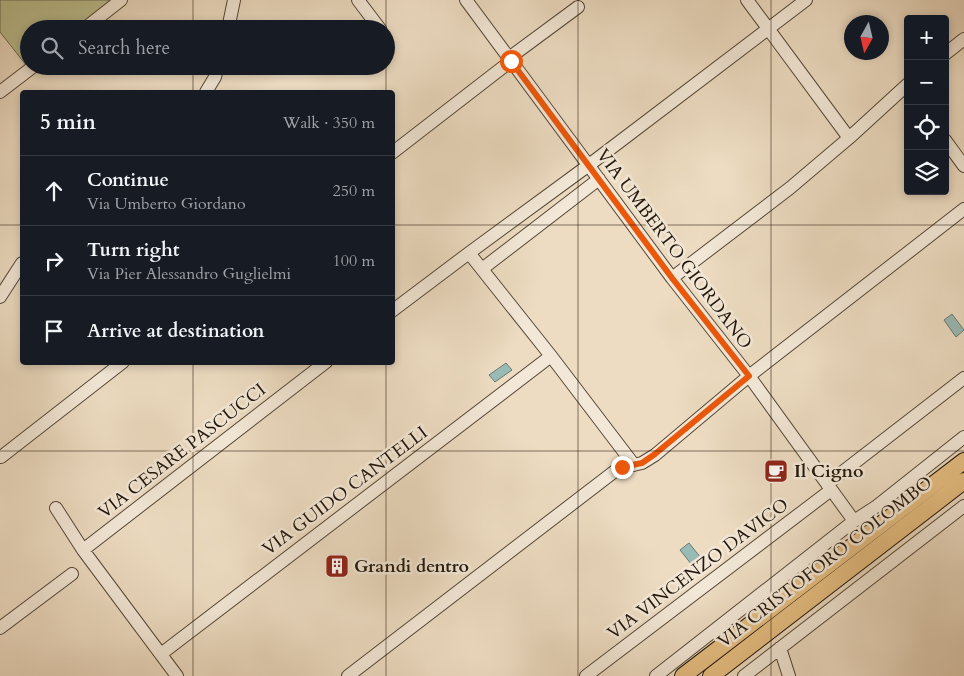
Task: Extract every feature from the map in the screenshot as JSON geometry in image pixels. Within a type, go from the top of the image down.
[{"type":"main road","name":"VIA CRISTOFORO COLOMBO","points":[[683,676],[964,461]]},
{"type":"main road","name":"VIA CRISTOFORO COLOMBO","points":[[711,676],[964,481]]},
{"type":"street","points":[[95,20],[121,0]]},
{"type":"street","points":[[230,20],[234,0]]},
{"type":"street","points":[[358,0],[373,20]]},
{"type":"street","name":"VIA UMBERTO GIORDANO","points":[[466,0],[672,278],[749,376],[854,521]]},
{"type":"street","points":[[747,0],[849,138]]},
{"type":"street","points":[[395,309],[768,30],[800,2]]},
{"type":"street","points":[[395,151],[578,7]]},
{"type":"street","points":[[949,51],[964,39]]},
{"type":"street","points":[[0,92],[22,75]]},
{"type":"street","points":[[207,90],[216,75]]},
{"type":"street","points":[[672,278],[790,188],[904,88]]},
{"type":"street","points":[[949,145],[964,166]]},
{"type":"street","points":[[482,268],[599,179]]},
{"type":"street","points":[[348,676],[615,471],[642,463],[655,454],[749,376],[964,209]]},
{"type":"street","points":[[469,252],[634,465]]},
{"type":"street","points":[[0,297],[20,266]]},
{"type":"street","name":"VIA GUIDO CANTELLI","points":[[161,654],[551,356]]},
{"type":"street","points":[[0,457],[119,365]]},
{"type":"street","name":"VIA CESARE PASCUCCI","points":[[83,550],[322,365]]},
{"type":"street","name":"VIA VINCENZO DAVICO","points":[[586,676],[829,487],[964,378]]},
{"type":"street","name":"VIA CRISTOFORO COLOMBO","points":[[656,676],[671,672],[854,521],[877,506],[964,437]]},
{"type":"street","name":"VIA CRISTOFORO COLOMBO","points":[[877,506],[907,505]]},
{"type":"street","points":[[744,676],[964,506]]},
{"type":"street","points":[[56,508],[83,550],[177,676]]},
{"type":"street","points":[[0,628],[72,574]]},
{"type":"street","points":[[780,648],[789,676]]},
{"type":"green space","points":[[0,0],[121,0],[95,20],[20,20],[20,57],[0,32]]},
{"type":"water","points":[[952,314],[964,330],[956,337],[944,320]]},
{"type":"water","points":[[506,363],[512,370],[495,382],[489,375]]},
{"type":"water","points":[[689,543],[701,558],[692,565],[680,550]]},
{"type":"place","name":"Il Cigno","points":[[776,471]]},
{"type":"place","name":"Grandi dentro","points":[[337,566]]},
{"type":"route","points":[[511,61],[672,278],[749,376],[655,454],[642,463],[622,467]]}]
